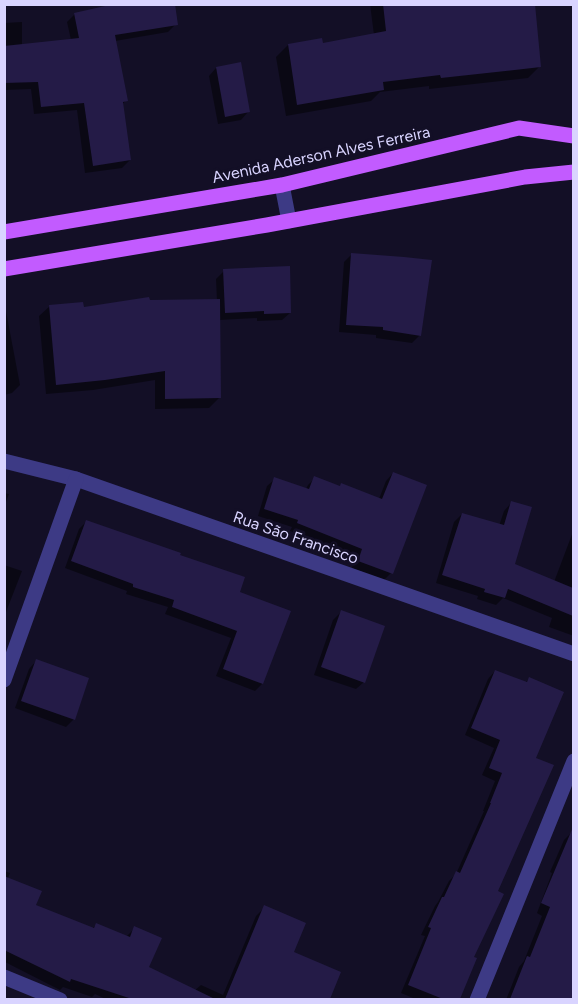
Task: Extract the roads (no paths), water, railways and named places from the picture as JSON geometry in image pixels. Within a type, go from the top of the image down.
[{"type":"main road","name":"Avenida Aderson Alves Ferreira","points":[[4,232],[282,185],[519,128],[573,136]]},
{"type":"main road","points":[[4,269],[289,221],[525,177],[573,172]]},
{"type":"street","points":[[282,185],[289,221]]},
{"type":"street","name":"Rua São Francisco","points":[[4,461],[76,479],[573,654]]},
{"type":"street","points":[[4,680],[76,479]]},
{"type":"street","points":[[477,999],[573,761]]},
{"type":"street","points":[[4,977],[60,999]]}]
